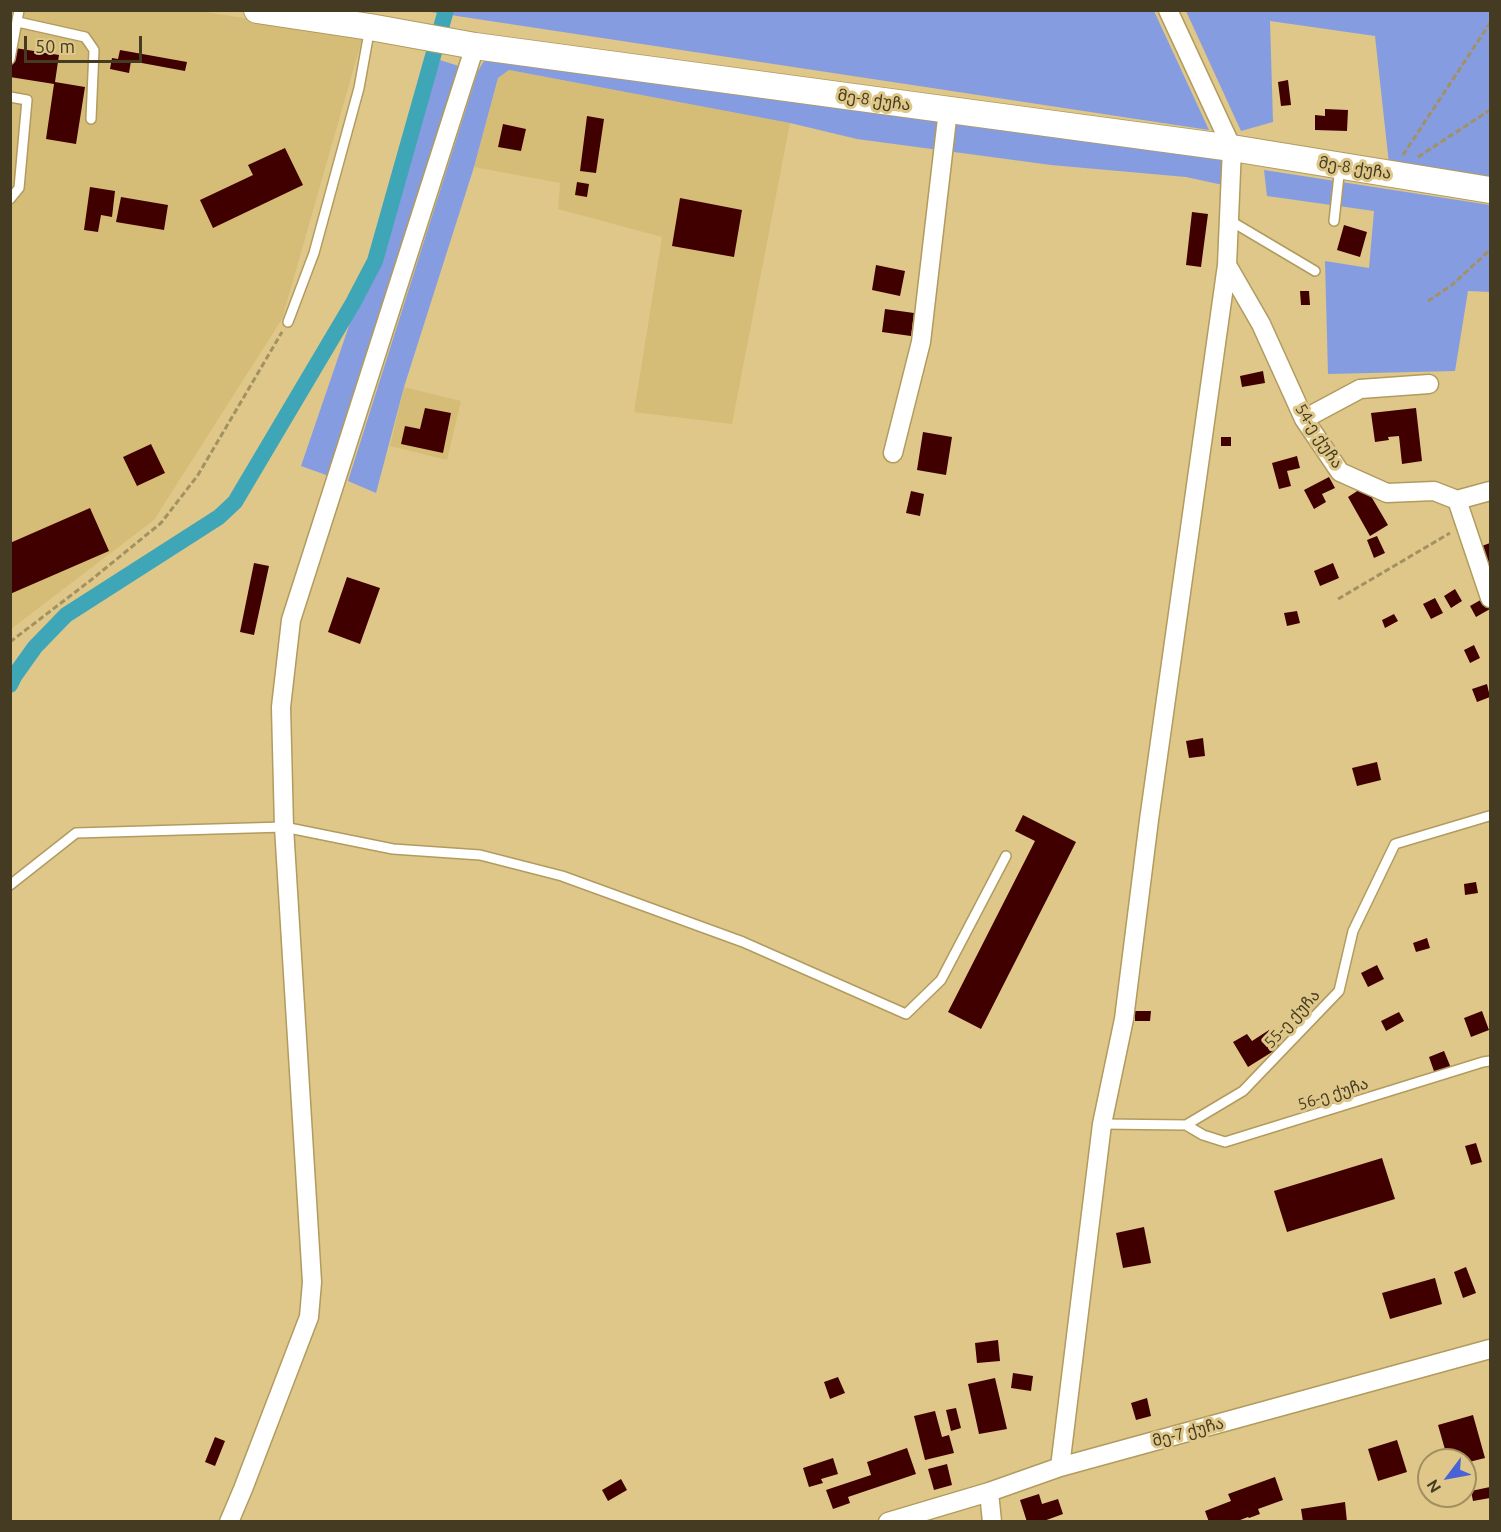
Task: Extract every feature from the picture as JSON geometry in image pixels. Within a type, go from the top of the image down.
[{"type":"street","name":"მე-8 ქუჩა","points":[[257,10],[372,19],[475,45],[1232,148],[1491,190]]},
{"type":"street","points":[[1060,1467],[1102,1124],[1124,1019],[1149,820],[1227,265],[1232,148],[1168,10]]},
{"type":"street","points":[[229,1521],[248,1478],[309,1317],[312,1282],[284,827],[281,707],[291,620],[475,45]]},
{"type":"street","points":[[893,453],[921,342],[948,110]]},
{"type":"street","name":"54-ე ქუჩა","points":[[1227,265],[1261,324],[1304,419],[1340,472],[1388,493],[1434,491],[1457,500]]},
{"type":"street","points":[[1304,419],[1360,389],[1429,384]]},
{"type":"street","points":[[1491,491],[1457,500],[1491,598]]},
{"type":"street","name":"მე-7 ქუჩა","points":[[888,1521],[989,1492],[1060,1467],[1491,1349]]},
{"type":"street","points":[[989,1492],[992,1521]]},
{"type":"lane","points":[[10,59],[19,10]]},
{"type":"lane","points":[[288,322],[314,253],[359,88],[372,19]]},
{"type":"lane","points":[[18,22],[85,37],[94,50],[91,119]]},
{"type":"lane","points":[[10,97],[27,100],[19,188],[10,199]]},
{"type":"lane","points":[[1334,221],[1340,165]]},
{"type":"lane","points":[[1228,220],[1315,271]]},
{"type":"lane","name":"55-ე ქუჩა","points":[[1186,1125],[1243,1091],[1340,991],[1353,931],[1395,844],[1489,816]]},
{"type":"lane","points":[[10,885],[76,833],[284,827],[393,849],[480,855],[562,876],[743,942],[906,1014],[941,980],[1006,856]]},
{"type":"lane","name":"56-ე ქუჩა","points":[[1186,1125],[1203,1135],[1225,1142],[1491,1061]]},
{"type":"lane","points":[[1102,1124],[1186,1125]]},
{"type":"path","points":[[1391,174],[1491,23]]},
{"type":"path","points":[[1391,174],[1491,111]]},
{"type":"path","points":[[1428,301],[1452,285],[1491,250]]},
{"type":"path","points":[[10,642],[161,523],[198,475],[288,322]]},
{"type":"path","points":[[1338,599],[1465,524]]},
{"type":"shaded area","points":[[11,11],[198,11],[363,36],[282,319],[154,520],[11,629]]},
{"type":"shaded area","points":[[424,11],[1154,11],[1209,130]]},
{"type":"shaded area","points":[[1186,11],[1490,11],[1490,181],[1389,164],[1375,36],[1270,21],[1273,122],[1241,131]]},
{"type":"shaded area","points":[[503,54],[1225,160],[1223,185],[1186,177],[1051,165],[857,139],[790,123],[509,70],[498,78],[474,167],[404,387],[376,493],[348,481],[478,71],[485,59]]},
{"type":"shaded area","points":[[440,60],[468,69],[329,476],[301,466]]},
{"type":"shaded area","points":[[509,70],[790,123],[732,424],[634,412],[662,237],[558,209],[560,183],[474,167],[498,78]]},
{"type":"shaded area","points":[[1264,170],[1490,205],[1490,292],[1468,291],[1455,371],[1328,374],[1325,261],[1369,268],[1374,211],[1267,196]]},
{"type":"shaded area","points":[[404,387],[461,401],[447,460],[390,446]]},
{"type":"building","points":[[15,48],[59,55],[55,82],[85,87],[76,144],[46,139],[54,84],[10,77]]},
{"type":"building","points":[[120,50],[187,62],[185,71],[131,61],[129,73],[110,69],[112,58],[118,59]]},
{"type":"building","points":[[1288,80],[1291,105],[1281,106],[1278,82]]},
{"type":"building","points":[[1325,109],[1348,110],[1347,131],[1315,130],[1315,115],[1325,116]]},
{"type":"building","points":[[587,116],[604,119],[596,173],[580,171]]},
{"type":"building","points":[[503,124],[526,129],[521,151],[498,147]]},
{"type":"building","points":[[285,148],[303,185],[213,228],[200,200],[253,175],[248,165]]},
{"type":"building","points":[[577,182],[589,184],[587,197],[575,195]]},
{"type":"building","points":[[90,187],[115,191],[112,217],[101,215],[98,232],[84,230]]},
{"type":"building","points":[[121,197],[168,205],[164,230],[116,222]]},
{"type":"building","points":[[680,198],[742,210],[734,257],[672,246]]},
{"type":"building","points":[[1192,212],[1208,214],[1201,267],[1186,265]]},
{"type":"building","points":[[1344,225],[1367,232],[1360,257],[1337,250]]},
{"type":"building","points":[[876,265],[905,271],[900,296],[872,290]]},
{"type":"building","points":[[1300,291],[1309,291],[1310,305],[1301,305]]},
{"type":"building","points":[[885,309],[914,313],[911,336],[882,332]]},
{"type":"building","points":[[1263,371],[1265,383],[1242,387],[1240,376]]},
{"type":"building","points":[[425,408],[451,413],[443,453],[401,444],[405,426],[420,429]]},
{"type":"building","points":[[1416,408],[1422,461],[1402,464],[1399,436],[1375,442],[1371,413]]},
{"type":"building","points":[[923,432],[952,437],[946,475],[917,470]]},
{"type":"building","points":[[1221,437],[1231,437],[1231,446],[1221,446]]},
{"type":"building","points":[[151,444],[165,473],[137,486],[123,457]]},
{"type":"building","points":[[1297,456],[1300,468],[1287,471],[1291,486],[1279,489],[1272,463]]},
{"type":"building","points":[[1329,477],[1335,488],[1322,494],[1326,502],[1314,509],[1304,490]]},
{"type":"building","points":[[1365,486],[1388,525],[1370,536],[1348,497]]},
{"type":"building","points":[[911,491],[924,494],[920,516],[906,513]]},
{"type":"building","points":[[90,508],[109,551],[10,594],[10,543]]},
{"type":"building","points":[[1377,536],[1385,553],[1374,558],[1367,540]]},
{"type":"building","points":[[1490,543],[1490,579],[1479,547]]},
{"type":"building","points":[[254,563],[269,566],[254,635],[240,632]]},
{"type":"building","points":[[1333,563],[1339,578],[1320,586],[1314,571]]},
{"type":"building","points":[[347,577],[380,588],[360,644],[328,632]]},
{"type":"building","points":[[1455,589],[1462,601],[1451,608],[1444,596]]},
{"type":"building","points":[[1435,598],[1443,613],[1431,619],[1423,604]]},
{"type":"building","points":[[1484,598],[1490,609],[1476,617],[1470,606]]},
{"type":"building","points":[[1297,611],[1300,623],[1287,626],[1284,613]]},
{"type":"building","points":[[1394,614],[1398,621],[1385,628],[1382,620]]},
{"type":"building","points":[[1474,645],[1480,658],[1470,663],[1464,650]]},
{"type":"building","points":[[1487,684],[1490,697],[1477,702],[1472,689]]},
{"type":"building","points":[[1203,738],[1205,756],[1189,758],[1186,741]]},
{"type":"building","points":[[1377,762],[1381,780],[1357,786],[1352,768]]},
{"type":"building","points":[[1023,815],[1076,842],[981,1029],[948,1012],[1035,841],[1015,831]]},
{"type":"building","points":[[1476,882],[1478,893],[1465,895],[1464,884]]},
{"type":"building","points":[[1427,938],[1430,948],[1416,952],[1413,943]]},
{"type":"building","points":[[1377,965],[1384,979],[1368,987],[1361,973]]},
{"type":"building","points":[[1135,1011],[1151,1011],[1150,1021],[1135,1021]]},
{"type":"building","points":[[1482,1011],[1489,1030],[1471,1037],[1464,1018]]},
{"type":"building","points":[[1399,1012],[1404,1021],[1386,1031],[1381,1021]]},
{"type":"building","points":[[1269,1030],[1280,1047],[1248,1067],[1233,1042],[1247,1034],[1252,1041]]},
{"type":"building","points":[[1444,1051],[1451,1068],[1435,1074],[1429,1057]]},
{"type":"building","points":[[1476,1143],[1482,1162],[1471,1165],[1465,1146]]},
{"type":"building","points":[[1382,1158],[1395,1199],[1287,1232],[1274,1191]]},
{"type":"building","points":[[1144,1227],[1151,1263],[1123,1268],[1116,1233]]},
{"type":"building","points":[[1466,1267],[1476,1293],[1463,1298],[1454,1272]]},
{"type":"building","points":[[1435,1278],[1442,1304],[1390,1319],[1382,1293]]},
{"type":"building","points":[[998,1340],[1000,1361],[977,1363],[975,1343]]},
{"type":"building","points":[[1013,1373],[1033,1376],[1031,1391],[1011,1388]]},
{"type":"building","points":[[838,1377],[845,1393],[830,1399],[824,1382]]},
{"type":"building","points":[[995,1378],[1007,1429],[979,1434],[968,1384]]},
{"type":"building","points":[[1147,1398],[1151,1416],[1136,1420],[1131,1403]]},
{"type":"building","points":[[956,1408],[961,1428],[951,1431],[946,1410]]},
{"type":"building","points":[[935,1411],[942,1437],[949,1435],[954,1453],[925,1460],[914,1416]]},
{"type":"building","points":[[1473,1415],[1485,1458],[1477,1460],[1477,1448],[1445,1448],[1438,1425]]},
{"type":"building","points":[[215,1437],[225,1441],[215,1466],[205,1462]]},
{"type":"building","points":[[1397,1440],[1407,1472],[1378,1481],[1368,1449]]},
{"type":"building","points":[[907,1448],[916,1474],[848,1497],[850,1503],[833,1509],[826,1490],[871,1475],[867,1462]]},
{"type":"building","points":[[833,1458],[838,1474],[821,1479],[823,1483],[809,1487],[803,1468]]},
{"type":"building","points":[[947,1464],[952,1485],[934,1490],[928,1469]]},
{"type":"building","points":[[1275,1477],[1283,1500],[1258,1509],[1260,1514],[1249,1518],[1235,1522],[1209,1522],[1205,1511],[1231,1501],[1228,1494]]},
{"type":"building","points":[[621,1479],[627,1490],[608,1501],[602,1490]]},
{"type":"building","points":[[1490,1487],[1490,1498],[1477,1500],[1477,1490]]},
{"type":"building","points":[[1039,1494],[1042,1504],[1058,1499],[1063,1514],[1041,1522],[1027,1522],[1020,1500]]},
{"type":"building","points":[[1345,1502],[1347,1522],[1303,1522],[1301,1509]]},
{"type":"waterway","points":[[10,685],[35,647],[66,615],[219,517],[235,502],[353,303],[375,261],[446,10]]}]
